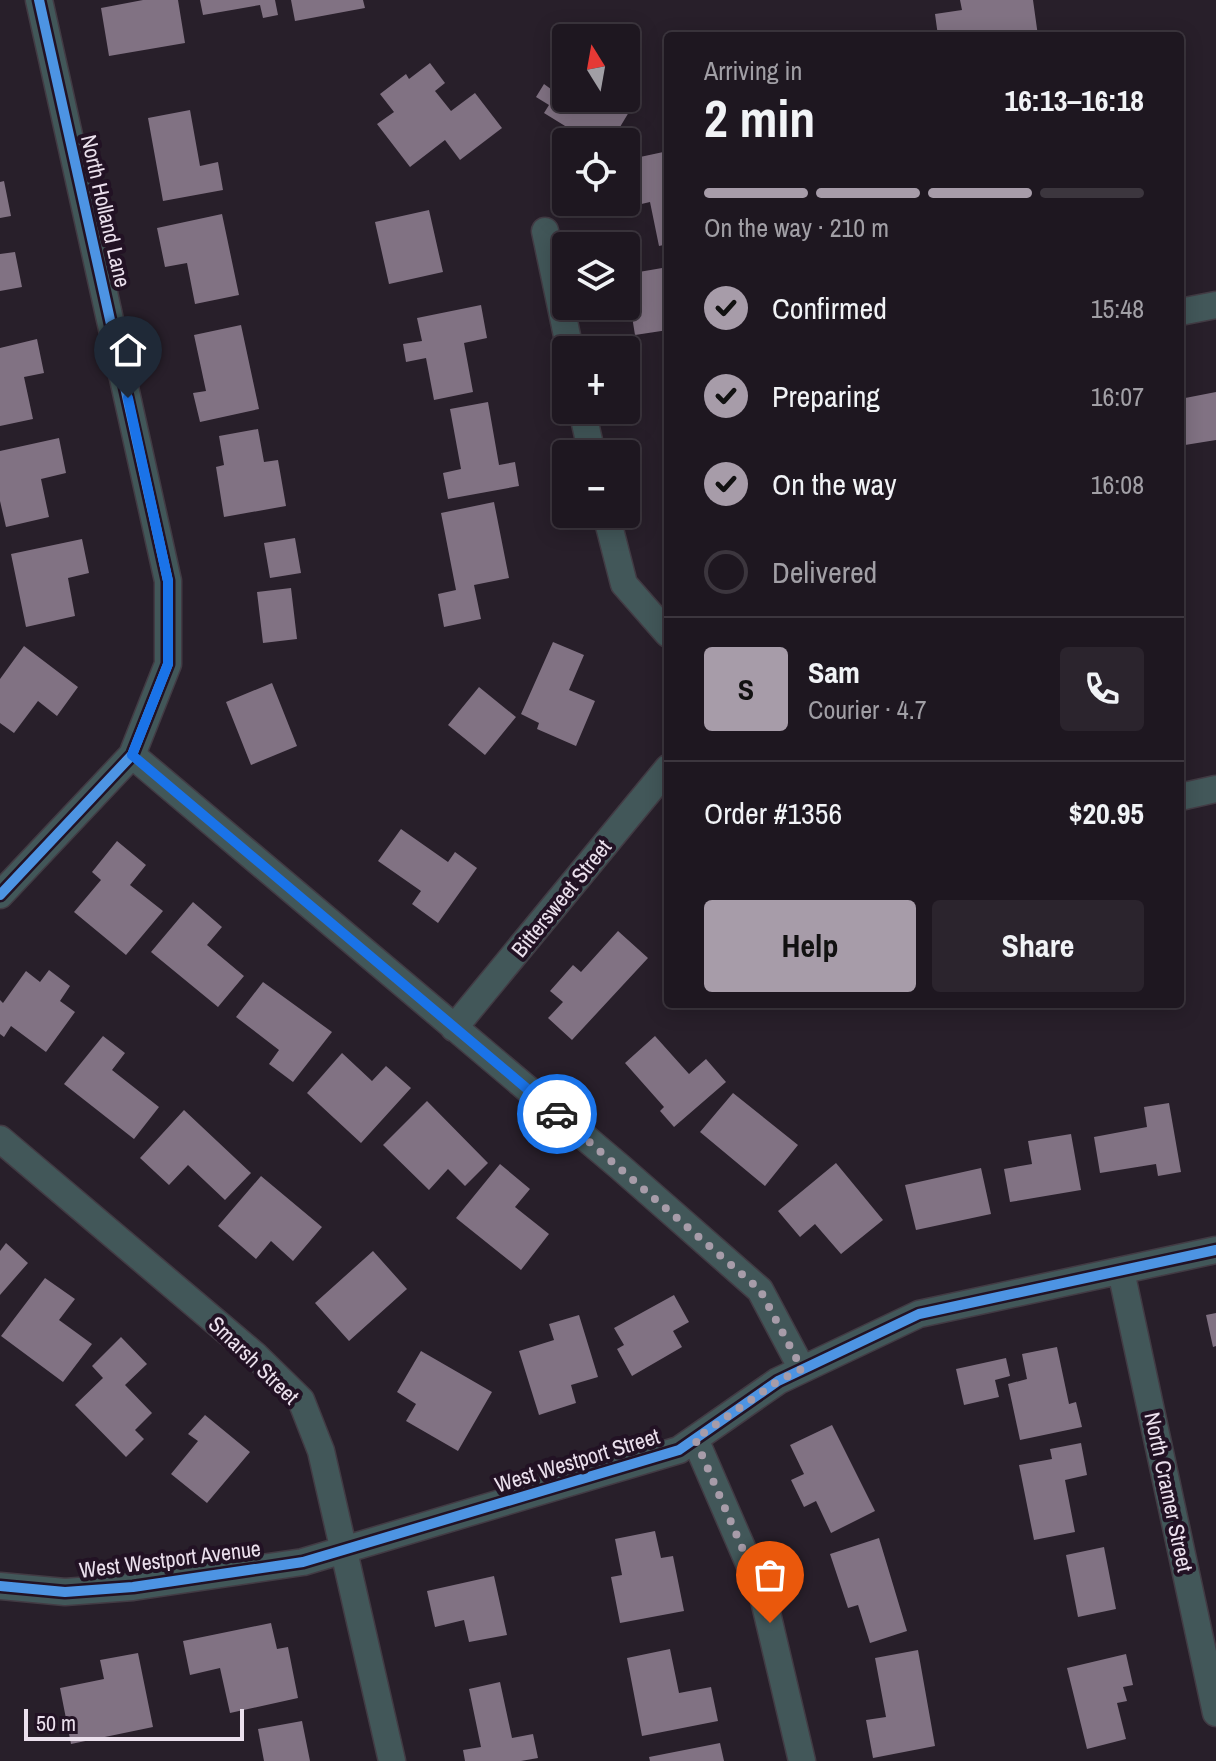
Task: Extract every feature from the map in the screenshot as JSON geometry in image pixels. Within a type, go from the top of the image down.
[{"type":"street","name":"North Holland Lane","points":[[0,895],[132,755],[168,664],[168,581],[39,0]]},
{"type":"street","points":[[545,231],[567,336]]},
{"type":"street","points":[[1184,311],[1216,305]]},
{"type":"street","points":[[610,528],[624,584],[664,629]]},
{"type":"street","points":[[132,755],[620,1167],[760,1290],[802,1369]]},
{"type":"street","name":"Bittersweet Street","points":[[454,1028],[664,773]]},
{"type":"street","points":[[1184,796],[1216,789]]},
{"type":"street","name":"Smarsh Street","points":[[0,1139],[256,1356],[301,1400],[321,1451],[392,1761]]},
{"type":"street","name":"West Westport Street","points":[[344,1550],[679,1450],[778,1381],[919,1314],[1216,1250]]},
{"type":"street","name":"North Cramer Street","points":[[1121,1271],[1216,1713]]},
{"type":"street","points":[[695,1439],[763,1596],[802,1761]]},
{"type":"street","name":"West Westport Avenue","points":[[0,1586],[65,1592],[133,1587],[303,1562],[344,1550]]},
{"type":"building","points":[[143,0],[178,0],[185,43],[109,56],[101,8]]},
{"type":"building","points":[[200,0],[275,0],[278,15],[263,18],[260,5],[203,15]]},
{"type":"building","points":[[291,0],[363,0],[365,8],[295,21]]},
{"type":"building","points":[[960,0],[1033,0],[1037,32],[937,32],[935,14],[962,10]]},
{"type":"building","points":[[430,63],[445,83],[435,91],[451,111],[475,93],[502,128],[460,160],[445,140],[410,167],[377,124],[394,112],[380,94],[406,74],[409,79]]},
{"type":"building","points":[[544,84],[552,90],[552,112],[629,112],[619,128],[568,128],[544,113],[549,105],[536,97]]},
{"type":"building","points":[[190,110],[200,166],[218,162],[223,190],[163,201],[148,118]]},
{"type":"building","points":[[664,152],[664,245],[659,246],[650,202],[640,204],[640,157]]},
{"type":"building","points":[[4,181],[11,216],[0,218],[0,182]]},
{"type":"building","points":[[429,210],[443,272],[389,284],[375,222]]},
{"type":"building","points":[[222,214],[239,295],[195,304],[187,263],[165,267],[157,228]]},
{"type":"building","points":[[15,252],[22,287],[0,291],[0,254]]},
{"type":"building","points":[[664,268],[664,331],[635,335],[633,320],[640,320],[640,272]]},
{"type":"building","points":[[481,305],[487,338],[464,343],[473,392],[434,400],[426,358],[406,362],[403,344],[422,341],[417,318]]},
{"type":"building","points":[[241,325],[259,409],[200,422],[193,393],[206,391],[194,335]]},
{"type":"building","points":[[37,339],[44,373],[24,377],[33,419],[0,426],[0,348]]},
{"type":"building","points":[[1216,392],[1216,440],[1185,445],[1184,398]]},
{"type":"building","points":[[488,402],[499,465],[515,462],[519,486],[448,499],[443,473],[461,469],[450,409]]},
{"type":"building","points":[[258,429],[264,462],[278,460],[286,506],[224,517],[216,467],[224,465],[219,436]]},
{"type":"building","points":[[59,438],[66,473],[41,479],[49,517],[6,527],[0,501],[0,451]]},
{"type":"building","points":[[494,502],[509,578],[474,585],[481,619],[444,627],[438,594],[456,590],[441,513]]},
{"type":"building","points":[[295,538],[301,573],[270,578],[264,543]]},
{"type":"building","points":[[82,539],[89,573],[68,578],[75,616],[26,627],[11,554]]},
{"type":"building","points":[[291,588],[297,639],[263,643],[257,592]]},
{"type":"building","points":[[553,642],[584,655],[569,690],[595,701],[576,746],[537,729],[539,723],[521,714]]},
{"type":"building","points":[[24,646],[78,687],[57,716],[38,701],[14,733],[0,723],[0,679]]},
{"type":"building","points":[[272,683],[297,746],[251,765],[226,702]]},
{"type":"building","points":[[479,687],[516,717],[485,755],[448,725]]},
{"type":"building","points":[[401,829],[448,862],[455,852],[477,868],[438,923],[412,904],[421,891],[378,861]]},
{"type":"building","points":[[117,841],[146,865],[130,885],[163,911],[126,955],[74,912],[101,880],[92,872]]},
{"type":"building","points":[[193,902],[222,927],[207,945],[244,976],[218,1007],[151,952]]},
{"type":"building","points":[[618,931],[648,958],[572,1040],[548,1018],[563,1002],[550,991],[573,965],[581,972]]},
{"type":"building","points":[[49,970],[70,986],[60,1001],[75,1012],[46,1052],[11,1026],[4,1037],[0,1034],[0,1000],[3,1003],[26,971],[40,982]]},
{"type":"building","points":[[263,982],[332,1032],[293,1082],[269,1064],[279,1050],[236,1017]]},
{"type":"building","points":[[103,1036],[125,1053],[112,1070],[159,1107],[134,1139],[64,1084]]},
{"type":"building","points":[[655,1036],[689,1074],[706,1059],[726,1082],[674,1127],[660,1111],[664,1107],[625,1063]]},
{"type":"building","points":[[342,1053],[372,1081],[386,1066],[411,1088],[361,1143],[307,1093]]},
{"type":"building","points":[[733,1093],[798,1145],[765,1186],[700,1132]]},
{"type":"building","points":[[427,1101],[488,1163],[465,1186],[448,1169],[429,1190],[383,1145]]},
{"type":"building","points":[[1169,1103],[1181,1172],[1158,1176],[1156,1164],[1100,1173],[1094,1137],[1147,1127],[1144,1107]]},
{"type":"building","points":[[184,1110],[251,1173],[225,1200],[188,1165],[169,1185],[140,1158]]},
{"type":"building","points":[[1071,1134],[1081,1190],[1010,1202],[1004,1169],[1032,1164],[1028,1141]]},
{"type":"building","points":[[836,1163],[883,1220],[841,1254],[815,1224],[800,1237],[778,1211]]},
{"type":"building","points":[[500,1164],[530,1189],[515,1207],[549,1234],[521,1270],[456,1218]]},
{"type":"building","points":[[981,1168],[991,1214],[916,1230],[905,1185]]},
{"type":"building","points":[[261,1176],[322,1227],[293,1261],[271,1241],[256,1259],[218,1226]]},
{"type":"building","points":[[6,1243],[28,1263],[0,1295],[0,1251]]},
{"type":"building","points":[[373,1251],[407,1289],[349,1341],[315,1303]]},
{"type":"building","points":[[45,1278],[75,1299],[59,1320],[92,1344],[63,1382],[1,1336]]},
{"type":"building","points":[[674,1295],[689,1322],[673,1331],[682,1347],[632,1376],[617,1349],[624,1345],[614,1328]]},
{"type":"building","points":[[1216,1313],[1216,1346],[1213,1347],[1206,1315]]},
{"type":"building","points":[[579,1315],[598,1377],[571,1385],[576,1403],[539,1415],[519,1351],[554,1340],[549,1324]]},
{"type":"building","points":[[121,1337],[147,1364],[125,1385],[152,1413],[135,1430],[144,1439],[126,1457],[75,1405],[103,1378],[92,1366]]},
{"type":"building","points":[[1057,1347],[1069,1404],[1076,1402],[1082,1427],[1020,1440],[1008,1384],[1027,1379],[1022,1354]]},
{"type":"building","points":[[421,1351],[492,1392],[458,1451],[406,1421],[416,1404],[397,1392]]},
{"type":"building","points":[[1006,1358],[1010,1376],[995,1380],[999,1397],[964,1405],[956,1369]]},
{"type":"building","points":[[205,1415],[250,1452],[207,1503],[171,1474],[198,1441],[188,1434]]},
{"type":"building","points":[[832,1425],[875,1511],[831,1533],[816,1501],[804,1507],[791,1480],[804,1474],[790,1445]]},
{"type":"building","points":[[1081,1443],[1087,1475],[1065,1480],[1075,1532],[1034,1540],[1019,1465],[1052,1459],[1050,1449]]},
{"type":"building","points":[[655,1531],[661,1558],[673,1556],[684,1611],[620,1623],[611,1577],[622,1575],[615,1539]]},
{"type":"building","points":[[879,1538],[907,1631],[870,1643],[858,1605],[848,1608],[830,1554]]},
{"type":"building","points":[[1104,1547],[1116,1609],[1078,1617],[1066,1555]]},
{"type":"building","points":[[494,1576],[507,1635],[469,1642],[464,1620],[435,1627],[427,1591]]},
{"type":"building","points":[[271,1623],[277,1649],[288,1647],[298,1698],[230,1713],[220,1668],[190,1675],[183,1641]]},
{"type":"building","points":[[670,1649],[679,1693],[711,1687],[718,1721],[642,1736],[627,1658]]},
{"type":"building","points":[[918,1650],[935,1746],[873,1758],[866,1720],[886,1717],[875,1658]]},
{"type":"building","points":[[138,1653],[153,1727],[71,1744],[60,1688],[104,1679],[100,1660]]},
{"type":"building","points":[[1126,1654],[1133,1685],[1123,1687],[1127,1701],[1117,1703],[1126,1739],[1087,1749],[1067,1668]]},
{"type":"building","points":[[500,1682],[512,1738],[533,1734],[538,1758],[465,1761],[463,1750],[481,1747],[469,1689]]},
{"type":"building","points":[[302,1721],[310,1761],[264,1761],[258,1729]]},
{"type":"building","points":[[720,1743],[724,1761],[650,1761],[649,1757]]},
{"type":"cycle path","points":[[0,895],[132,755],[168,664],[168,581],[39,0]]},
{"type":"cycle path","points":[[0,1586],[65,1592],[133,1587],[303,1562],[679,1450],[778,1381],[919,1314],[1216,1250]]},
{"type":"way so far","points":[[557,1114],[760,1290],[802,1369],[778,1381],[695,1439],[763,1596],[770,1623]]},
{"type":"route","points":[[128,398],[168,581],[168,664],[132,755],[557,1114]]}]
